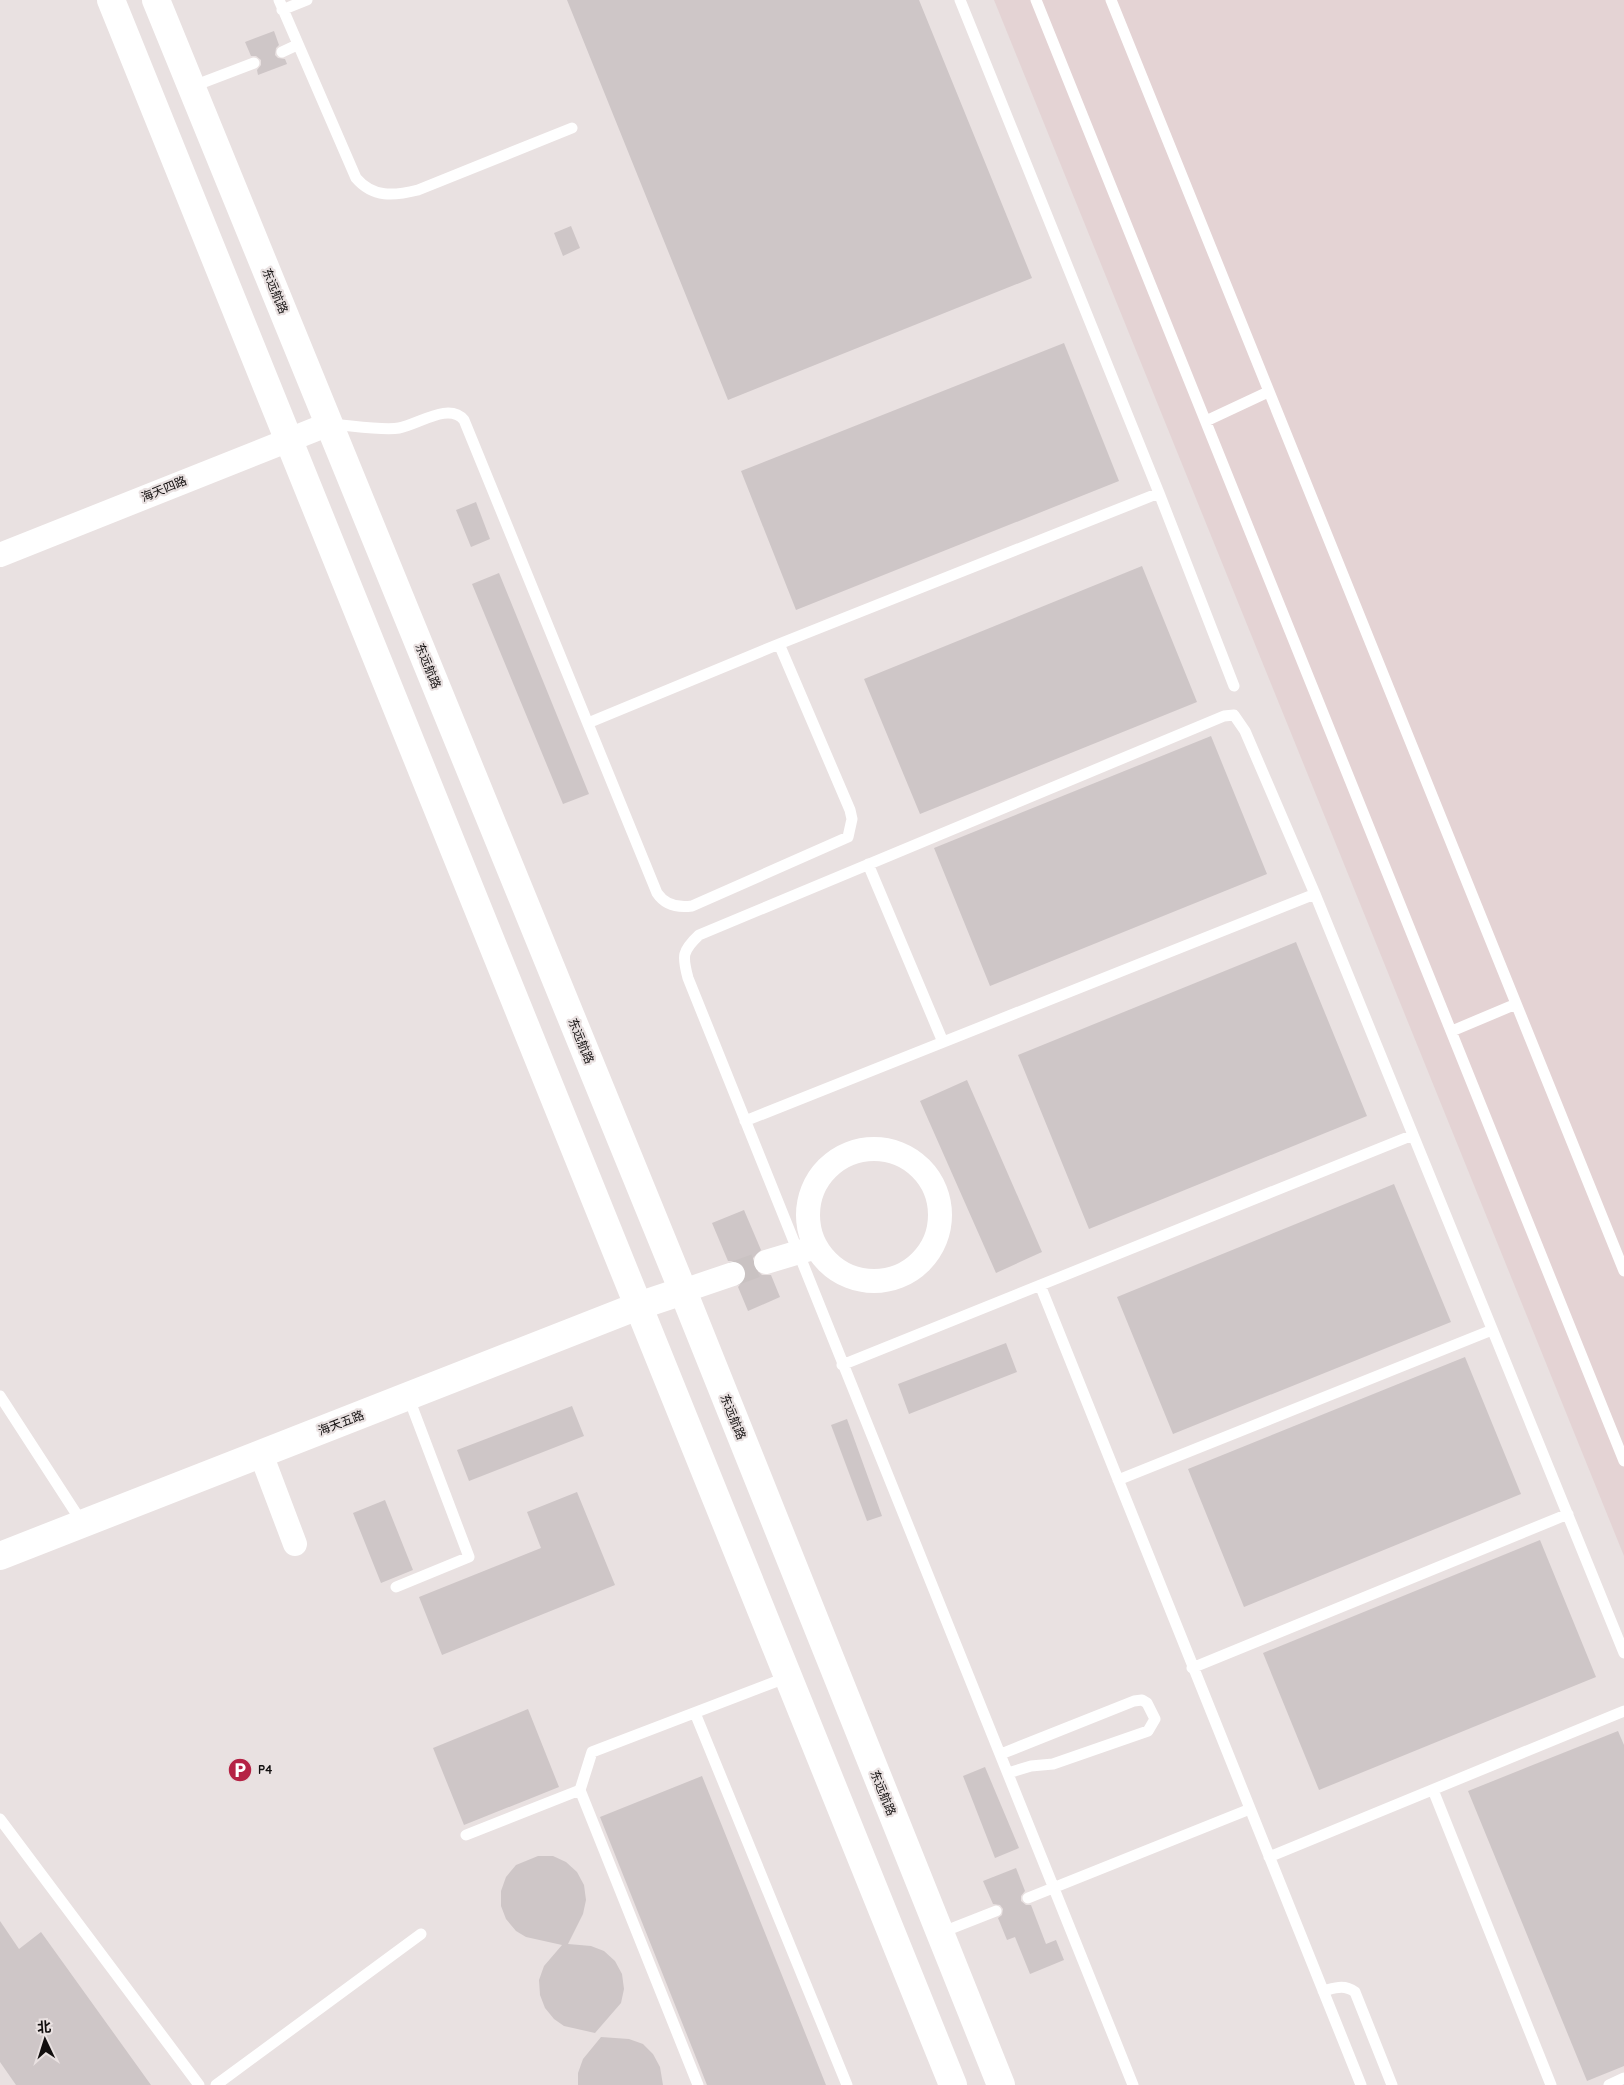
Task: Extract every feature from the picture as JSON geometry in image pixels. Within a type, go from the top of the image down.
[{"type":"street","points":[[111,0],[953,2085]]},
{"type":"street","name":"东远航路","points":[[156,0],[682,1291],[1000,2085]]},
{"type":"street","name":"海天四路","points":[[0,555],[329,424]]},
{"type":"street","points":[[766,1262],[806,1250],[854,1278],[880,1281],[904,1274],[924,1259],[937,1237],[941,1214],[936,1190],[924,1170],[906,1156],[883,1149],[854,1152],[828,1166],[812,1190],[807,1219],[806,1250]]},
{"type":"street","points":[[682,1291],[733,1274]]},
{"type":"street","name":"海天五路","points":[[0,1556],[638,1306],[682,1291]]},
{"type":"street","points":[[261,1454],[295,1544]]},
{"type":"lane","points":[[307,0],[280,5],[356,178],[363,187],[374,193],[402,194],[418,190],[572,128]]},
{"type":"lane","points":[[960,0],[1159,493],[1234,686]]},
{"type":"lane","points":[[1036,0],[1624,1461]]},
{"type":"lane","points":[[1111,0],[1624,1271]]},
{"type":"lane","points":[[282,52],[297,45]]},
{"type":"lane","points":[[191,87],[254,63]]},
{"type":"lane","points":[[1206,421],[1268,392]]},
{"type":"lane","points":[[329,424],[398,428],[450,412],[460,414],[657,892],[661,899],[674,906],[692,906],[848,837],[851,829],[850,810],[779,644]]},
{"type":"lane","points":[[588,723],[779,644],[1159,493]]},
{"type":"lane","points":[[1134,2085],[842,1365],[806,1250],[745,1122],[688,978],[683,959],[687,946],[699,935],[1224,716],[1234,715],[1245,731],[1315,894],[1624,1653]]},
{"type":"lane","points":[[868,864],[943,1042]]},
{"type":"lane","points":[[745,1122],[1315,894]]},
{"type":"lane","points":[[1452,1031],[1516,1004]]},
{"type":"lane","points":[[842,1365],[1413,1136]]},
{"type":"lane","points":[[1040,1285],[1192,1668],[1361,2085]]},
{"type":"lane","points":[[1118,1480],[1492,1330]]},
{"type":"lane","points":[[0,1396],[83,1524]]},
{"type":"lane","points":[[396,1587],[469,1557],[408,1396]]},
{"type":"lane","points":[[1192,1668],[1568,1514]]},
{"type":"lane","points":[[698,2085],[580,1790],[592,1752],[788,1677]]},
{"type":"lane","points":[[1001,1754],[1134,1701],[1142,1700],[1151,1709],[1155,1720],[1148,1731],[1053,1764],[1032,1766],[1008,1773]]},
{"type":"lane","points":[[1269,1857],[1624,1711]]},
{"type":"lane","points":[[695,1713],[847,2085]]},
{"type":"lane","points":[[466,1835],[580,1790]]},
{"type":"lane","points":[[1433,1790],[1551,2085]]},
{"type":"lane","points":[[1028,1898],[1250,1809]]},
{"type":"lane","points":[[0,1819],[199,2085]]},
{"type":"lane","points":[[940,1933],[996,1911]]},
{"type":"lane","points":[[216,2085],[421,1934]]},
{"type":"lane","points":[[1323,1990],[1341,1986],[1348,1987],[1355,1992],[1392,2085]]},
{"type":"lane","points":[[1609,2085],[1624,2078]]},
{"type":"shaded area","points":[[994,0],[1624,0],[1624,1556],[1293,738]]},
{"type":"building","points":[[567,0],[919,0],[1032,278],[728,400]]},
{"type":"building","points":[[274,31],[279,45],[276,48],[275,55],[278,58],[285,59],[287,64],[258,75],[257,70],[261,65],[261,60],[256,56],[251,56],[245,42]]},
{"type":"building","points":[[571,226],[580,248],[563,256],[554,233]]},
{"type":"building","points":[[1064,343],[1119,481],[796,610],[741,471]]},
{"type":"building","points":[[476,502],[490,539],[471,547],[456,510]]},
{"type":"building","points":[[1142,566],[1197,702],[920,814],[864,679]]},
{"type":"building","points":[[499,573],[589,794],[563,804],[472,584]]},
{"type":"building","points":[[1211,736],[1267,874],[990,986],[934,848]]},
{"type":"building","points":[[1296,942],[1367,1116],[1089,1229],[1018,1055]]},
{"type":"building","points":[[967,1080],[1042,1252],[996,1273],[920,1101]]},
{"type":"building","points":[[1394,1184],[1451,1322],[1173,1434],[1117,1297]]},
{"type":"building","points":[[744,1210],[761,1250],[753,1258],[753,1266],[762,1275],[771,1275],[780,1297],[748,1311],[738,1287],[746,1277],[746,1269],[736,1261],[728,1261],[712,1223]]},
{"type":"building","points":[[1006,1343],[1017,1372],[909,1414],[898,1384]]},
{"type":"building","points":[[1465,1357],[1521,1494],[1244,1607],[1188,1469]]},
{"type":"building","points":[[572,1406],[584,1436],[469,1481],[457,1450]]},
{"type":"building","points":[[847,1419],[882,1516],[867,1521],[831,1425]]},
{"type":"building","points":[[577,1492],[615,1585],[442,1655],[419,1597],[541,1548],[527,1512]]},
{"type":"building","points":[[385,1500],[413,1570],[381,1583],[353,1513]]},
{"type":"building","points":[[1540,1540],[1596,1677],[1319,1790],[1263,1653]]},
{"type":"building","points":[[528,1709],[559,1787],[464,1825],[433,1748]]},
{"type":"building","points":[[1618,1731],[1624,1745],[1624,2066],[1587,2081],[1468,1791]]},
{"type":"building","points":[[985,1767],[1019,1848],[995,1858],[963,1776]]},
{"type":"building","points":[[702,1776],[826,2085],[707,2085],[600,1817]]},
{"type":"building","points":[[538,1856],[553,1856],[566,1862],[577,1872],[584,1885],[586,1900],[583,1914],[568,1944],[591,1946],[604,1951],[615,1961],[622,1974],[624,1989],[621,2003],[595,2033],[564,2026],[554,2019],[545,2008],[540,1995],[539,1980],[544,1966],[562,1945],[526,1937],[516,1931],[506,1919],[501,1906],[501,1891],[506,1877],[516,1865]]},
{"type":"building","points":[[1016,1868],[1025,1891],[1021,1896],[1021,1901],[1026,1905],[1031,1905],[1046,1944],[1056,1940],[1064,1960],[1030,1974],[1015,1937],[1007,1940],[998,1918],[1002,1915],[1003,1909],[1000,1905],[993,1904],[983,1881]]},
{"type":"building","points":[[0,1921],[19,1949],[41,1932],[151,2085],[16,2085],[0,2062]]},
{"type":"building","points":[[601,2037],[629,2039],[643,2044],[653,2054],[660,2067],[663,2085],[578,2085],[578,2073],[583,2059]]},
{"type":"tunnel","points":[[733,1274],[766,1262]]},
{"type":"place","name":"P4","points":[[240,1770]]}]
